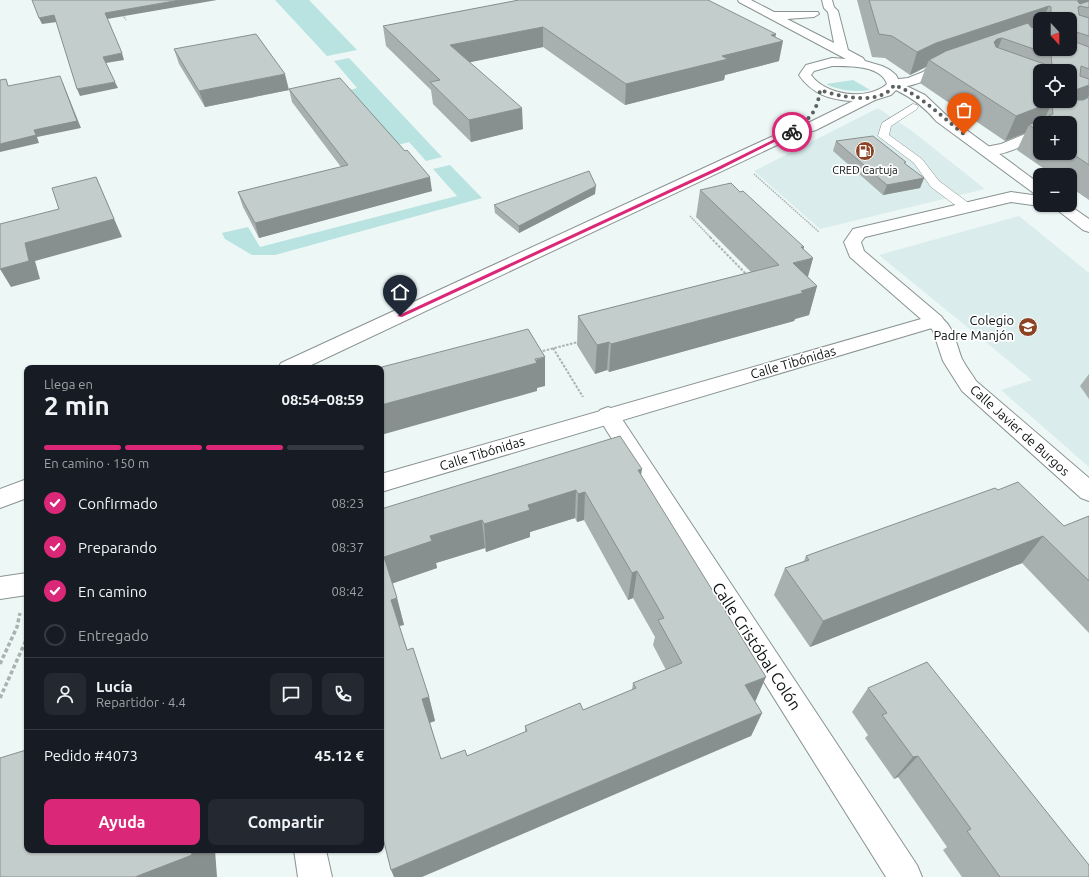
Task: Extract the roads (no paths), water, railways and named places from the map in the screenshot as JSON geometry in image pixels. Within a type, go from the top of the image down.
[{"type":"main road","points":[[743,0],[866,65]]},
{"type":"main road","points":[[803,32],[804,28],[814,14],[828,4],[834,11],[842,51]]},
{"type":"main road","points":[[771,15],[795,16],[814,14]]},
{"type":"main road","points":[[803,32],[812,42],[815,57],[805,75],[806,80],[820,90],[835,95],[873,97],[913,107],[942,118]]},
{"type":"main road","points":[[815,57],[832,62],[846,62],[896,71],[933,70],[962,60]]},
{"type":"main road","points":[[879,69],[888,74],[894,84],[910,91],[935,109],[942,118],[1033,186]]},
{"type":"main road","points":[[894,84],[910,82],[927,75],[933,70]]},
{"type":"main road","points":[[294,365],[789,134],[811,127],[873,97],[891,91],[894,84]]},
{"type":"main road","points":[[789,134],[811,117],[816,108],[820,90]]},
{"type":"main road","points":[[986,151],[1005,148],[1033,135]]},
{"type":"main road","points":[[935,321],[856,253],[852,242],[859,233],[1011,197],[1033,189]]},
{"type":"main road","points":[[1011,197],[1033,200]]},
{"type":"main road","points":[[1069,212],[1089,227]]},
{"type":"main road","name":"Calle Tibónidas","points":[[384,482],[935,321]]},
{"type":"main road","name":"Calle Javier de Burgos","points":[[935,321],[942,330],[953,361],[969,386],[1089,492]]},
{"type":"main road","name":"Calle Cristóbal Colón","points":[[608,416],[905,877]]},
{"type":"main road","points":[[0,499],[24,489]]},
{"type":"main road","points":[[0,588],[24,594]]},
{"type":"main road","points":[[311,853],[315,877]]},
{"type":"lane","points":[[913,107],[886,124],[883,136],[918,161],[934,184],[966,207]]},
{"type":"place","name":"CRED Cartuja","points":[[865,151]]},
{"type":"place","name":"Colegio Padre Manjón","points":[[1028,327]]}]
